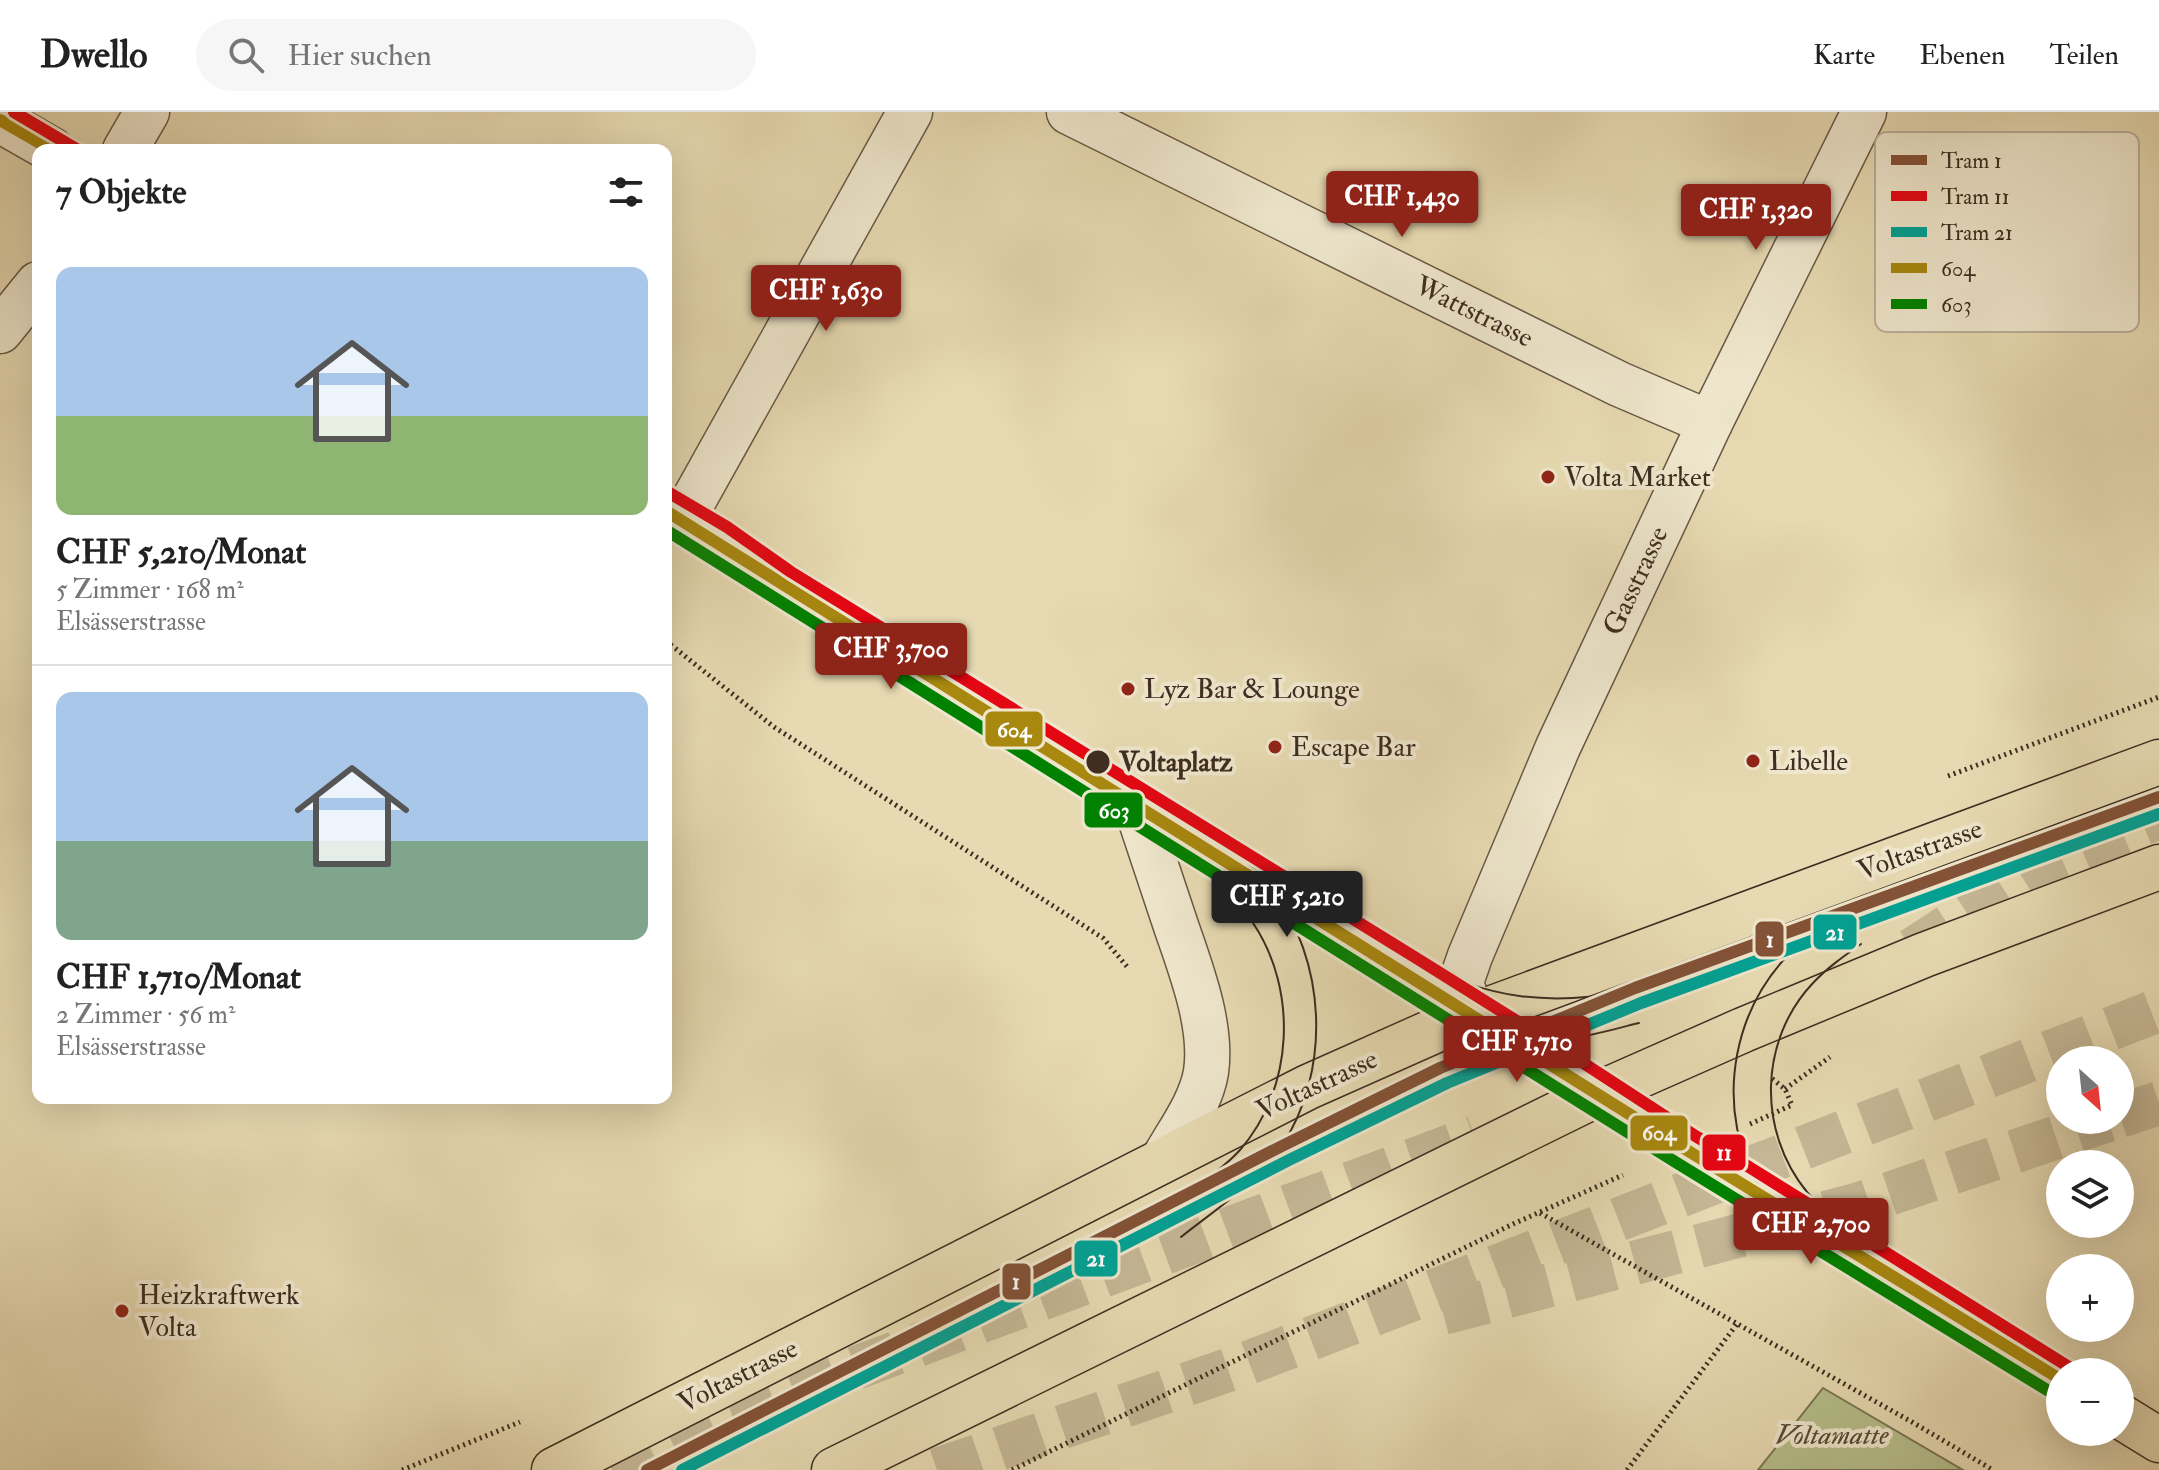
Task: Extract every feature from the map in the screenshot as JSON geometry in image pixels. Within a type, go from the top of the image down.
[{"type":"main road","name":"Voltastrasse","points":[[554,1470],[1306,1088],[1471,1015],[2159,762]]},
{"type":"main road","points":[[834,1470],[1598,1094],[1756,1024],[1910,961],[2159,867]]},
{"type":"main road","points":[[1598,1094],[2046,1370]]},
{"type":"main road","points":[[2134,1425],[2159,1440]]},
{"type":"street","points":[[128,144],[147,112]]},
{"type":"street","points":[[910,112],[674,516],[1598,1094]]},
{"type":"street","name":"Wattstrasse","points":[[1069,112],[1619,384],[1710,423]]},
{"type":"street","name":"Gasstrasse","points":[[1471,1015],[1461,982],[1558,747],[1710,423],[1864,112]]},
{"type":"street","points":[[0,120],[42,144]]},
{"type":"street","points":[[0,331],[32,291]]},
{"type":"street","points":[[1136,806],[1196,984],[1206,1044],[1206,1071],[1199,1095],[1163,1160]]},
{"type":"path","points":[[672,646],[774,727],[1103,938],[1130,969]]},
{"type":"path","points":[[1540,1213],[1993,1470]]},
{"type":"path","points":[[1012,1470],[1513,1224]]},
{"type":"path","points":[[1627,1470],[1737,1324]]},
{"type":"green space","name":"Voltamatte","points":[[1823,1388],[1963,1470],[1758,1470]]},
{"type":"tunnel","points":[[1912,950],[2043,865],[2159,817]]},
{"type":"tunnel","points":[[937,1470],[1240,1366],[2159,1010]]},
{"type":"tunnel","points":[[2134,1111],[2159,1103]]},
{"type":"tunnel","points":[[1443,1313],[1856,1205],[2066,1134]]},
{"type":"tunnel","points":[[612,1470],[727,1416],[1475,1137]]},
{"type":"tram line","name":"11","points":[[14,112],[68,144]]},
{"type":"tram line","name":"11","points":[[672,495],[727,527],[791,572],[1421,961],[1697,1137],[2055,1358]]},
{"type":"tram line","name":"1","points":[[647,1470],[1440,1068],[1635,988],[2159,797]]},
{"type":"tram line","name":"21","points":[[682,1470],[1289,1160],[1447,1083],[1641,1003],[2159,814]]},
{"type":"tram line","points":[[1181,1237],[1248,1184],[1281,1147],[1298,1117],[1309,1084],[1315,1050],[1316,1016],[1312,981],[1303,947],[1289,916],[1257,872],[1212,833]]},
{"type":"tram line","points":[[1172,1202],[1233,1158],[1258,1125],[1280,1069],[1284,1038],[1278,978],[1268,949],[1248,916],[1209,872]]},
{"type":"tram line","points":[[1827,1256],[1782,1215],[1754,1179],[1739,1138],[1734,1082],[1744,1027],[1770,977],[1803,941],[1858,907]]},
{"type":"tram line","points":[[1842,1225],[1807,1192],[1791,1168],[1779,1142],[1771,1086],[1774,1058],[1782,1031],[1795,1006],[1818,978],[1861,944]]},
{"type":"tram line","points":[[1421,961],[1470,984],[1520,996],[1571,998],[1624,992]]},
{"type":"tram line","points":[[1409,996],[1468,1023],[1529,1038],[1573,1038],[1639,1023]]},
{"type":"transit line","name":"604","points":[[0,120],[42,144]]},
{"type":"transit line","name":"604","points":[[672,515],[1685,1149],[2046,1370]]},
{"type":"transit line","name":"603","points":[[672,534],[1677,1163],[2046,1389]]},
{"type":"place","name":"Volta Market","points":[[1548,477]]},
{"type":"place","name":"Lyz Bar & Lounge","points":[[1128,689]]},
{"type":"place","name":"Escape Bar","points":[[1275,747]]},
{"type":"place","name":"Libelle","points":[[1753,761]]},
{"type":"place","name":"Voltaplatz","points":[[1098,762]]},
{"type":"place","name":"Heizkraftwerk Volta","points":[[122,1311]]}]
